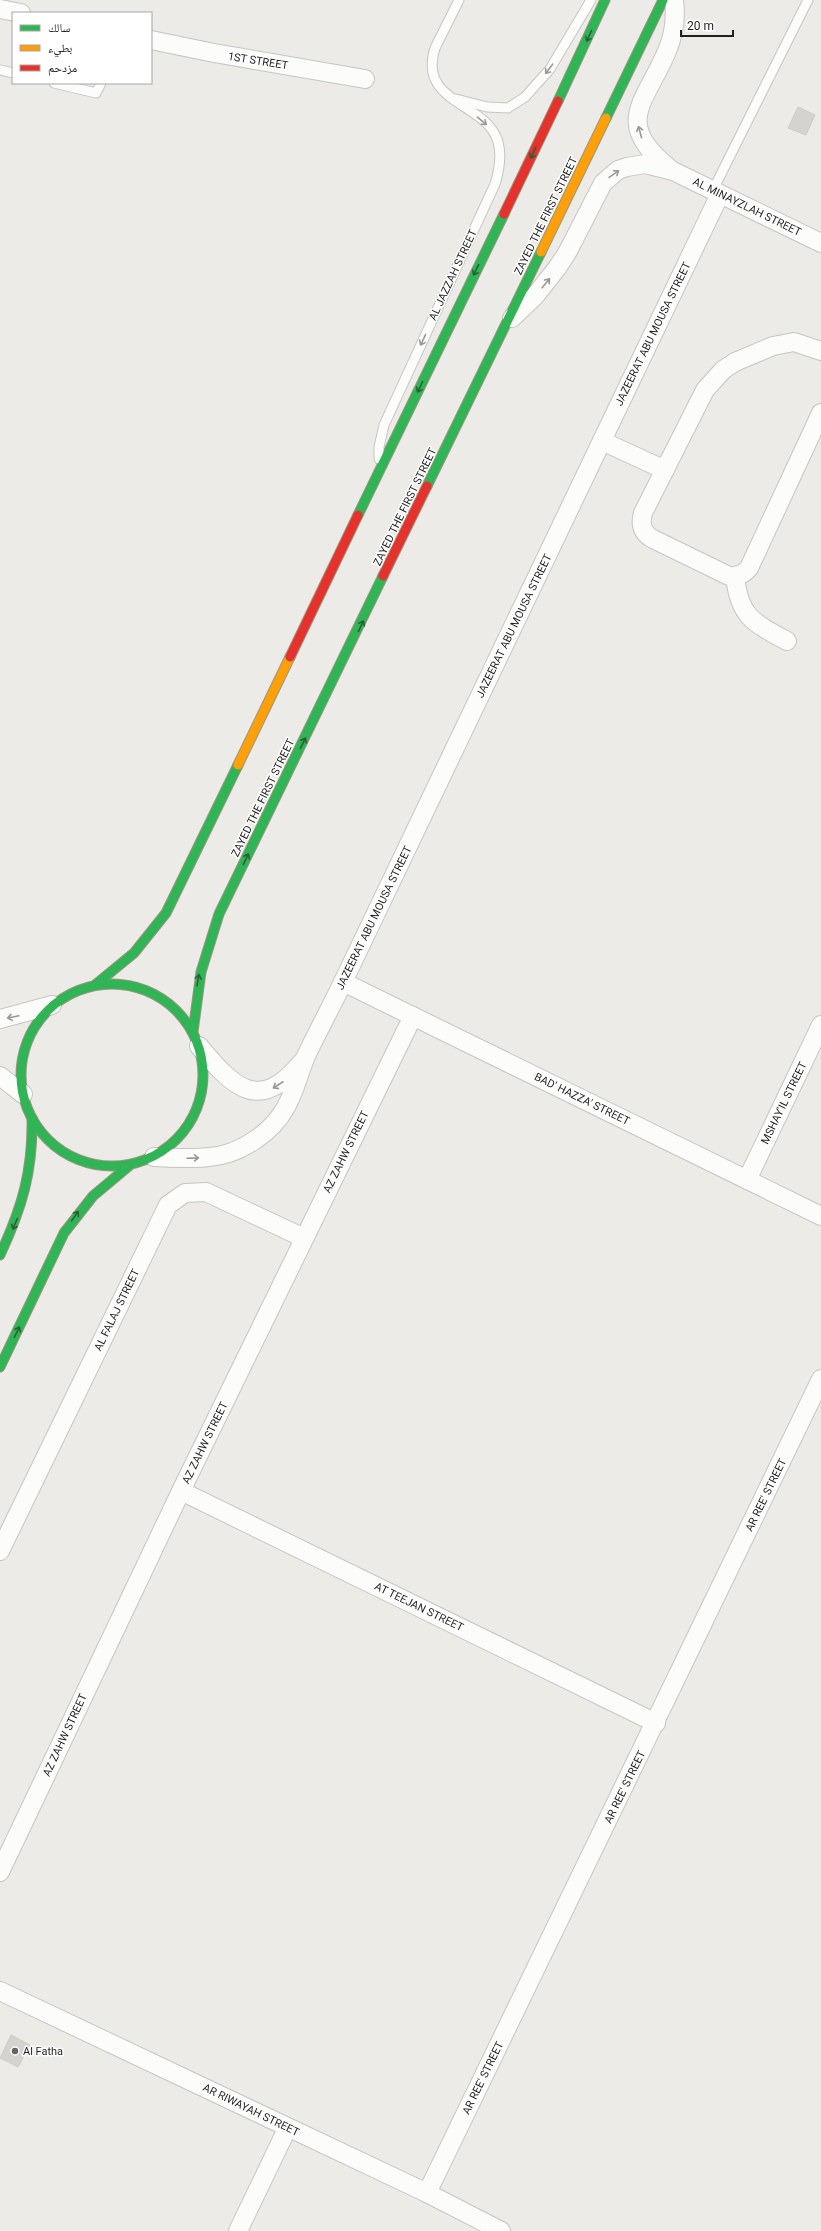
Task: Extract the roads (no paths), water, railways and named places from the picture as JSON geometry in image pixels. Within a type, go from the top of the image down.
[{"type":"main road","points":[[95,985],[116,971],[135,954],[152,935],[166,913],[578,60],[605,0]]},
{"type":"main road","name":"ZAYED THE FIRST STREET","points":[[130,1165],[154,1157],[178,1140],[194,1117],[200,1103],[204,1075],[196,1039],[194,1002],[200,971],[208,942],[220,914],[663,0]]},
{"type":"main road","points":[[0,1255],[24,1202],[31,1175],[34,1146],[32,1118],[23,1094],[21,1078],[26,1046],[37,1024],[52,1005],[80,990],[95,985],[111,984],[144,990],[172,1006],[196,1039]]},
{"type":"main road","points":[[32,1118],[52,1144],[70,1156],[96,1165],[113,1167],[130,1165]]},
{"type":"main road","points":[[0,1367],[64,1233],[77,1213],[110,1179],[130,1165]]},
{"type":"street","name":"AL MINAYZLAH STREET","points":[[673,171],[650,152],[639,131],[638,116],[643,97],[671,40],[675,14],[674,0]]},
{"type":"street","points":[[0,9],[16,12]]},
{"type":"street","name":"1ST STREET","points":[[152,40],[214,53],[365,79]]},
{"type":"street","name":"AL MINAYZLAH STREET","points":[[509,320],[535,296],[557,268],[567,253],[598,191],[610,176],[618,170],[636,165],[645,164],[673,171],[821,243]]},
{"type":"street","name":"JAZEERAT ABU MOUSA STREET","points":[[154,1157],[211,1157],[234,1151],[255,1140],[270,1128],[285,1108],[297,1085],[306,1058],[344,982],[602,441],[717,192]]},
{"type":"street","points":[[821,351],[803,344],[780,343],[735,362],[723,370],[705,390],[643,513],[641,523],[645,532],[652,539],[724,573],[735,576],[745,572],[750,568],[821,413]]},
{"type":"street","points":[[602,441],[664,470]]},
{"type":"street","points":[[735,576],[739,599],[748,615],[754,622],[787,641]]},
{"type":"street","name":"BAD' HAZZA' STREET","points":[[344,982],[821,1216]]},
{"type":"street","points":[[0,1019],[52,1005]]},
{"type":"street","name":"AZ ZAHW STREET","points":[[0,1872],[181,1491],[413,1016]]},
{"type":"street","name":"MSHAY'IL STREET","points":[[747,1180],[821,1026]]},
{"type":"street","name":"JAZEERAT ABU MOUSA STREET","points":[[196,1039],[219,1070],[235,1083],[251,1091],[263,1092],[277,1087],[291,1076],[306,1058]]},
{"type":"street","points":[[0,1076],[23,1094]]},
{"type":"street","name":"AL FALAJ STREET","points":[[0,1551],[168,1205],[185,1193],[206,1192],[304,1238]]},
{"type":"street","name":"AR REE' STREET","points":[[427,2194],[821,1379]]},
{"type":"street","name":"AT TEEJAN STREET","points":[[181,1491],[656,1723]]},
{"type":"street","name":"AR RIWAYAH STREET","points":[[0,1991],[66,2021],[501,2231]]},
{"type":"street","points":[[238,2231],[287,2129]]},
{"type":"lane","name":"AL JAZZAH STREET","points":[[380,469],[379,447],[384,425],[495,184],[500,169],[498,141],[491,128],[444,93],[435,79],[432,64],[435,48],[459,0]]},
{"type":"lane","points":[[451,97],[487,107],[508,108],[525,97],[550,69],[591,0]]},
{"type":"lane","name":"JAZEERAT ABU MOUSA STREET","points":[[717,192],[808,0]]},
{"type":"lane","points":[[0,70],[12,73]]},
{"type":"lane","points":[[58,84],[96,93],[100,84]]},
{"type":"place","name":"Al Fatha","points":[[15,2051]]}]
